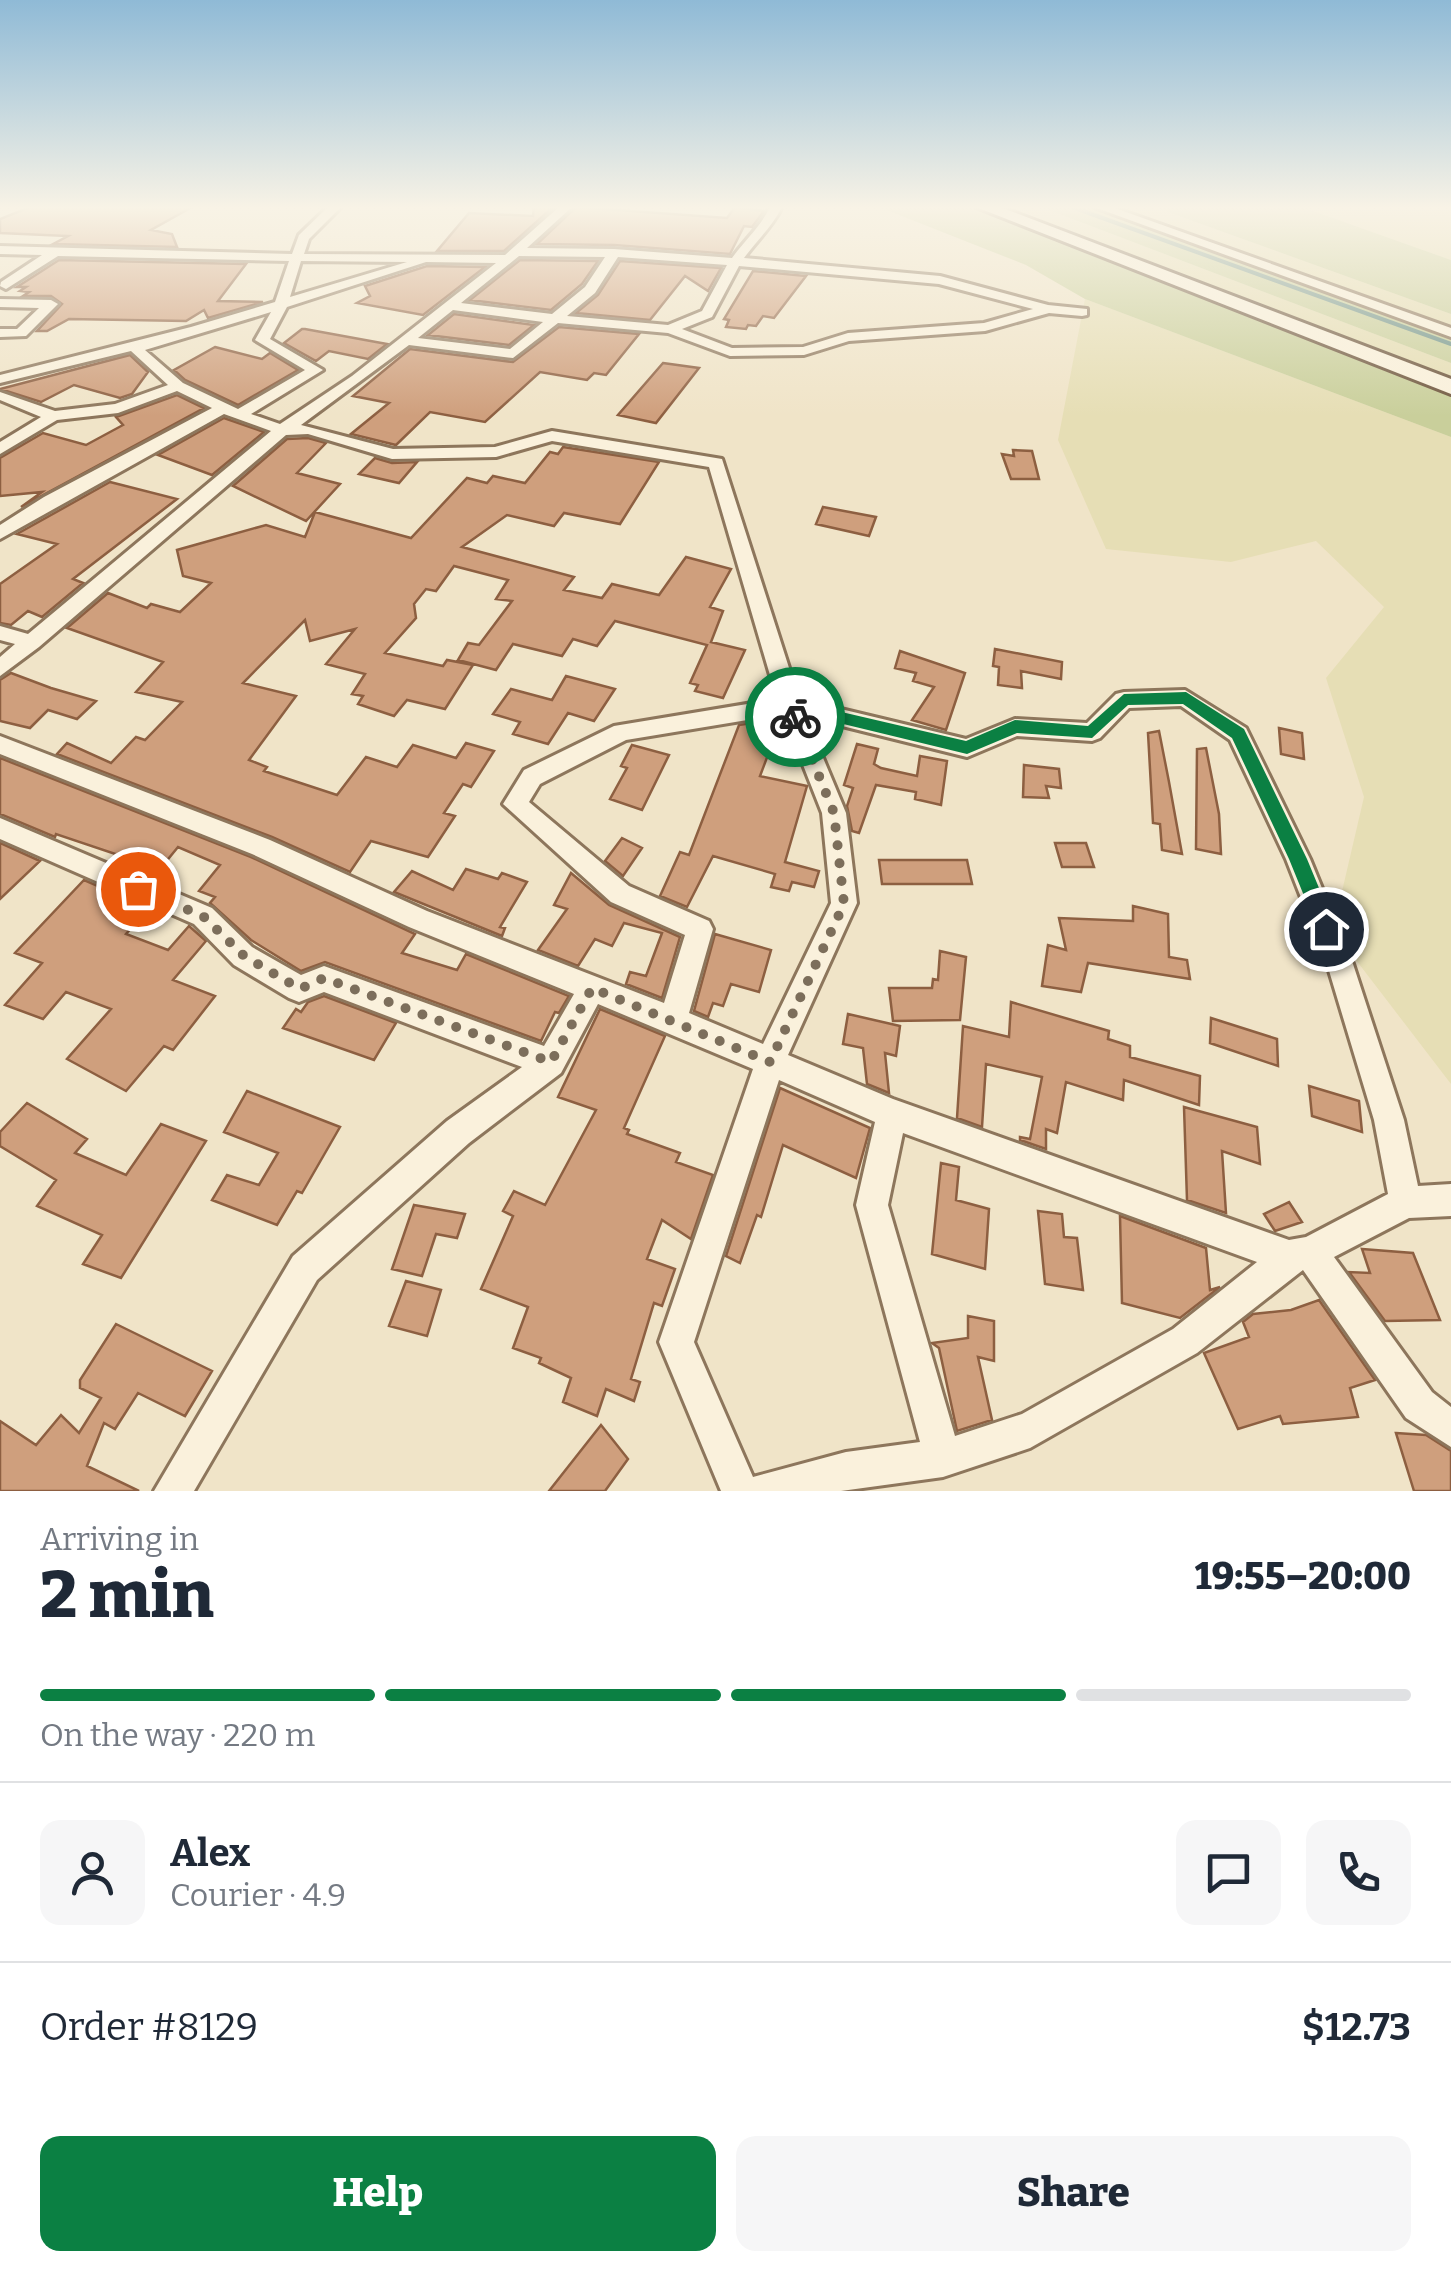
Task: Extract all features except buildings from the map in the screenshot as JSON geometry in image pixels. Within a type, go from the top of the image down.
[{"type":"main road","points":[[1165,277],[1451,387]]},
{"type":"street","points":[[6,286],[20,277]]},
{"type":"street","points":[[262,340],[280,307],[289,277]]},
{"type":"street","points":[[1,392],[137,344],[280,307],[374,277]]},
{"type":"street","points":[[0,668],[282,430],[357,379],[486,277]]},
{"type":"street","points":[[404,340],[513,354],[590,290],[599,277]]},
{"type":"street","points":[[670,329],[707,314],[728,277]]},
{"type":"street","points":[[901,277],[940,280],[1049,310],[1082,312]]},
{"type":"street","points":[[1294,277],[1451,333]]},
{"type":"street","points":[[0,303],[51,304],[21,333],[0,333]]},
{"type":"street","points":[[449,305],[670,329],[730,352],[804,351],[848,337],[985,327],[1049,310]]},
{"type":"street","points":[[196,330],[228,335]]},
{"type":"street","points":[[245,338],[262,340],[316,370],[357,379]]},
{"type":"street","points":[[137,344],[138,351],[178,386],[231,412],[282,430],[309,428],[392,454],[496,452],[552,436],[716,463],[790,706],[834,813],[844,904],[770,1062],[676,1342],[740,1491]]},
{"type":"street","points":[[2,528],[145,448],[316,370]]},
{"type":"street","points":[[0,449],[53,416],[118,408],[178,386]]},
{"type":"street","points":[[1,392],[53,416]]},
{"type":"street","points":[[0,633],[32,642]]},
{"type":"street","points":[[673,1020],[700,929],[620,894],[515,804],[532,777],[622,732],[790,706],[967,748],[1015,726],[1092,732],[1124,700],[1186,698],[1238,734],[1298,859],[1340,964],[1389,1120],[1406,1202]]},
{"type":"street","points":[[0,745],[261,847],[418,919],[673,1020],[892,1114],[1300,1255],[1419,1405],[1451,1429]]},
{"type":"street","points":[[0,828],[203,916],[244,956],[300,989],[324,978],[551,1062]]},
{"type":"street","points":[[173,1491],[305,1268],[458,1132],[551,1062],[592,988]]},
{"type":"street","points":[[892,1114],[872,1205],[943,1458]]},
{"type":"street","points":[[766,1491],[846,1471],[943,1458],[1030,1430],[1186,1340],[1300,1255],[1406,1202],[1451,1200]]},
{"type":"shaded area","points":[[1171,277],[1224,277],[1451,363],[1451,386]]},
{"type":"shaded area","points":[[1288,277],[1347,277],[1451,314],[1451,335]]},
{"type":"shaded area","points":[[1085,299],[1451,437],[1451,1084],[1333,930],[1364,797],[1326,678],[1384,607],[1316,541],[1231,562],[1106,549],[1058,440]]},
{"type":"green space","points":[[1046,277],[1171,277],[1451,386],[1451,437],[1085,299]]},
{"type":"green space","points":[[1224,277],[1288,277],[1451,335],[1451,363]]},
{"type":"green space","points":[[1347,277],[1451,277],[1451,314]]},
{"type":"waterway","points":[[1264,277],[1451,344]]},
{"type":"way so far","points":[[138,889],[203,916],[244,956],[300,989],[324,978],[551,1062],[592,988],[770,1062],[844,904],[834,813],[795,717]]},
{"type":"route","points":[[795,717],[790,706],[967,748],[1015,726],[1092,732],[1124,700],[1186,698],[1238,734],[1298,859],[1326,929]]}]
